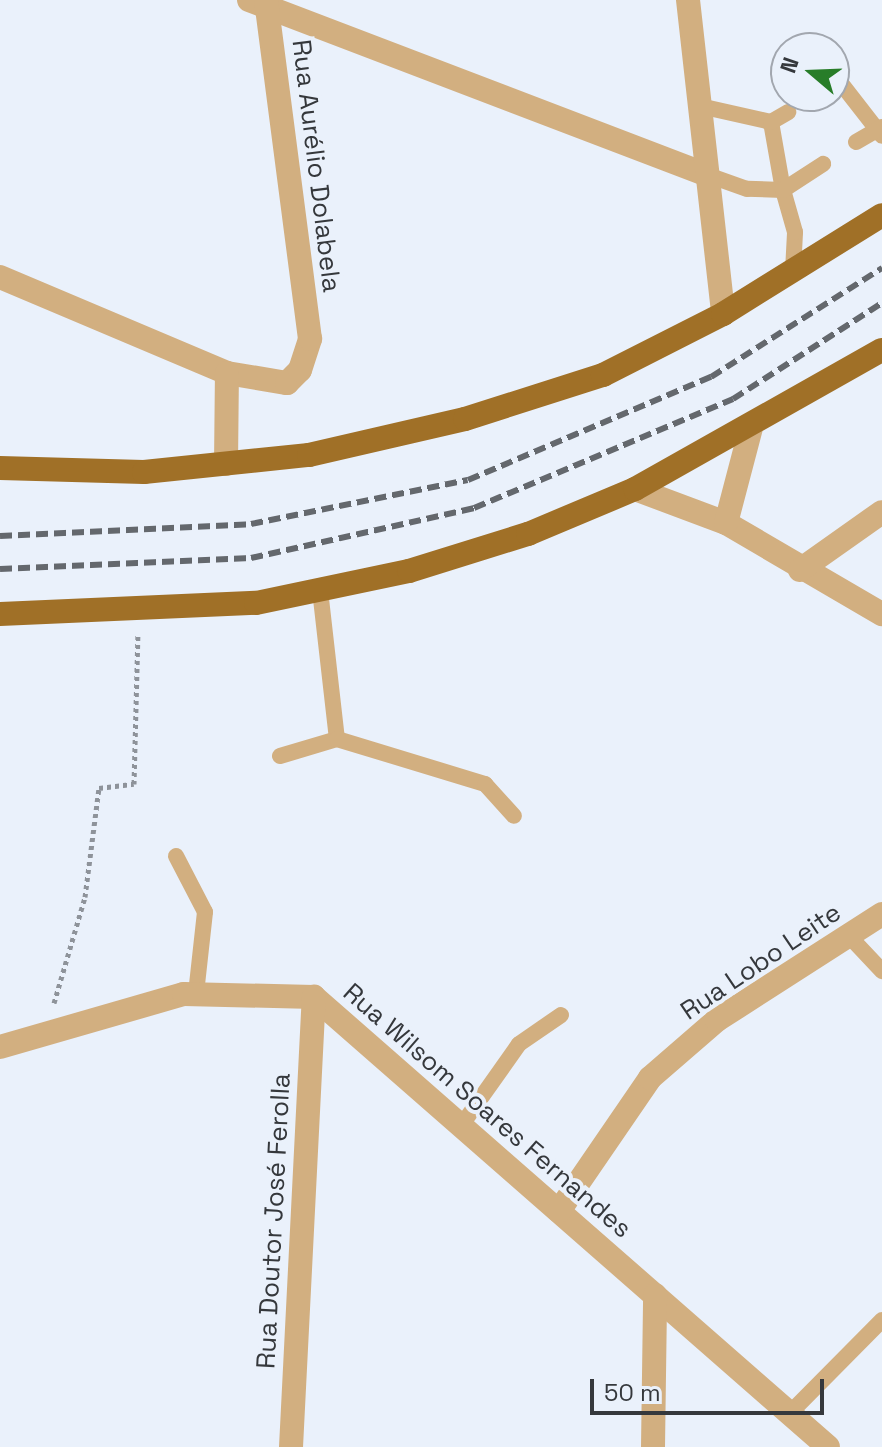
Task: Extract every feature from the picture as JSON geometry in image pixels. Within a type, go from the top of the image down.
[{"type":"highway","points":[[0,468],[144,472],[226,464],[309,455],[465,419],[603,375],[723,314],[882,215]]},
{"type":"highway","points":[[0,614],[139,611],[256,603],[320,590],[528,534],[635,489],[882,350]]},
{"type":"street","points":[[688,0],[723,314]]},
{"type":"street","points":[[261,2],[708,175]]},
{"type":"street","name":"Rua Aurélio Dolabela","points":[[227,373],[287,383],[310,339],[261,2]]},
{"type":"street","points":[[0,277],[227,373],[226,464]]},
{"type":"street","points":[[726,523],[752,424]]},
{"type":"street","points":[[635,489],[726,523],[800,570],[882,614]]},
{"type":"street","points":[[800,570],[882,512]]},
{"type":"street","name":"Rua Lobo Leite","points":[[559,1211],[650,1078],[717,1020],[882,914]]},
{"type":"street","name":"Rua Wilsom Soares Fernandes","points":[[0,1047],[196,994],[314,997],[828,1447]]},
{"type":"street","name":"Rua Doutor José Ferolla","points":[[291,1447],[314,997]]},
{"type":"street","points":[[653,1447],[655,1295]]},
{"type":"lane","points":[[850,95],[879,132],[856,142]]},
{"type":"lane","points":[[700,106],[771,122],[788,112]]},
{"type":"lane","points":[[771,122],[783,190],[795,232],[793,271]]},
{"type":"lane","points":[[708,175],[747,189],[783,190],[823,164]]},
{"type":"lane","points":[[320,590],[337,739]]},
{"type":"lane","points":[[280,756],[337,739],[485,784],[514,816]]},
{"type":"lane","points":[[176,856],[205,912],[196,994]]},
{"type":"lane","points":[[850,937],[882,971]]},
{"type":"lane","points":[[461,1126],[519,1044],[561,1015]]},
{"type":"lane","points":[[790,1413],[882,1320]]},
{"type":"path","points":[[44,1035],[85,897],[99,788],[134,784],[139,611]]},
{"type":"railway","points":[[0,536],[251,524],[468,480],[711,377],[882,268]]},
{"type":"railway","points":[[0,569],[251,558],[474,508],[733,399],[882,303]]}]
